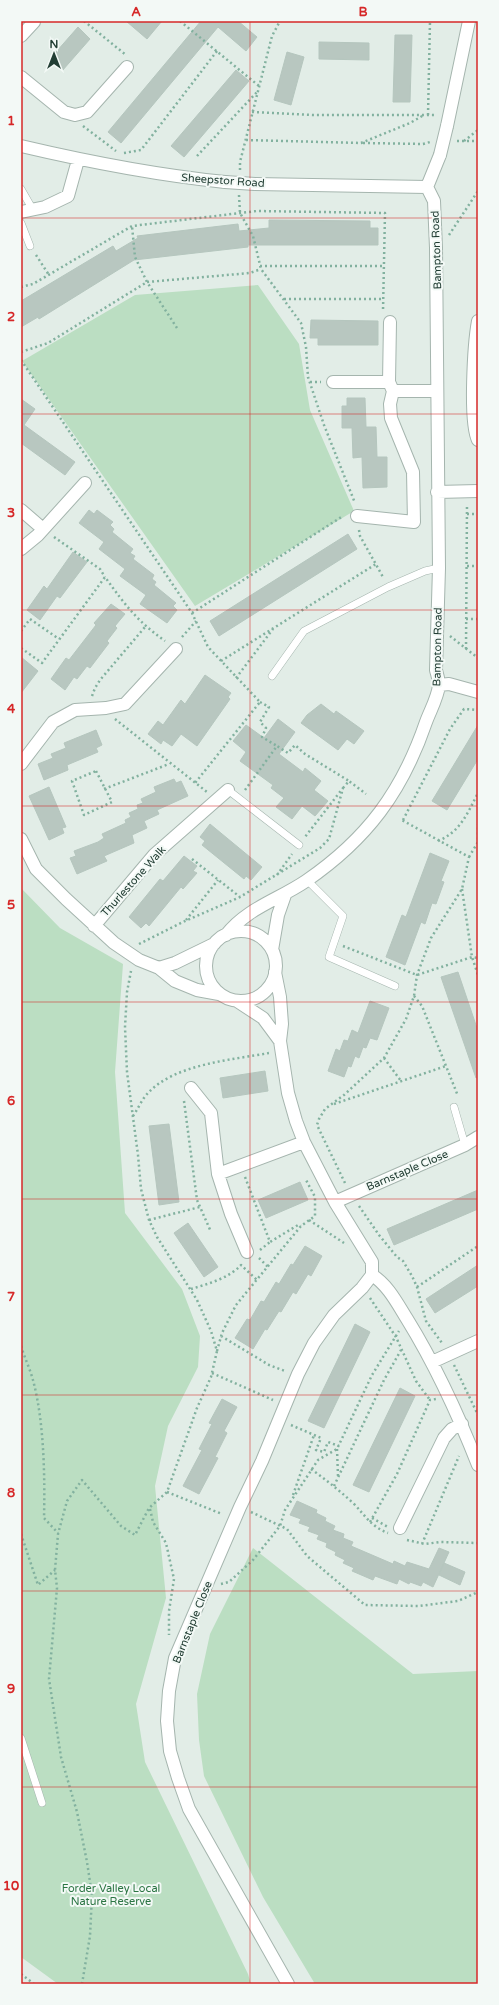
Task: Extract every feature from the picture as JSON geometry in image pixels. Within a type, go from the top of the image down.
[{"type":"street","points":[[427,187],[440,155],[469,21]]},
{"type":"street","points":[[21,36],[34,22]]},
{"type":"street","points":[[21,77],[64,112],[78,114],[87,112],[127,67]]},
{"type":"street","name":"Sheepstor Road","points":[[21,146],[78,160],[159,175],[225,182],[255,184],[427,187]]},
{"type":"street","points":[[27,211],[58,202],[68,196],[78,160]]},
{"type":"street","name":"Bampton Road","points":[[214,944],[226,935],[244,916],[264,903],[286,895],[307,880],[346,849],[375,819],[396,792],[411,764],[439,685],[436,670],[439,568],[437,492],[436,248],[434,202],[427,187]]},
{"type":"street","points":[[478,321],[473,404],[475,435],[478,440]]},
{"type":"street","points":[[357,512],[414,522],[413,472],[391,418],[390,322]]},
{"type":"street","points":[[333,382],[437,391]]},
{"type":"street","points":[[21,549],[43,529],[85,482]]},
{"type":"street","points":[[437,492],[473,491]]},
{"type":"street","points":[[21,510],[43,529]]},
{"type":"street","points":[[21,764],[53,722],[75,710],[97,709],[125,704],[176,649]]},
{"type":"street","points":[[439,685],[449,684],[478,692]]},
{"type":"street","name":"Thurlestone Walk","points":[[94,926],[154,855],[228,790]]},
{"type":"street","name":"Thurlestone Walk","points":[[21,839],[36,869],[94,926],[114,943],[135,957],[158,968],[175,981],[197,990],[219,994]]},
{"type":"street","points":[[286,895],[278,915],[272,950],[281,1004],[281,1046],[288,1093],[304,1142],[335,1202],[372,1262],[372,1275],[378,1278],[391,1293],[432,1362],[462,1424],[478,1465]]},
{"type":"street","name":"Bampton Road","points":[[226,935],[240,931],[255,934],[262,938],[272,950]]},
{"type":"street","points":[[158,968],[175,963],[214,944]]},
{"type":"street","points":[[214,944],[207,956],[206,970],[210,983],[219,994],[237,1001],[263,1018],[281,1046]]},
{"type":"street","points":[[237,1001],[252,999],[265,992],[273,979],[275,972]]},
{"type":"street","points":[[185,1087],[211,1113],[218,1174],[231,1214],[247,1252]]},
{"type":"street","name":"Barnstaple Close","points":[[335,1202],[465,1145],[478,1137]]},
{"type":"street","points":[[218,1174],[304,1142]]},
{"type":"street","name":"Barnstaple Close","points":[[288,1984],[190,1808],[178,1778],[170,1751],[167,1721],[169,1690],[177,1653],[240,1507],[262,1461],[297,1376],[314,1343],[334,1315],[362,1288],[372,1275]]},
{"type":"street","points":[[432,1362],[478,1341]]},
{"type":"street","points":[[400,1528],[444,1438],[452,1429],[462,1424]]},
{"type":"lane","points":[[21,189],[27,211]]},
{"type":"lane","points":[[21,223],[30,246]]},
{"type":"lane","points":[[272,676],[304,631],[388,587],[425,571],[439,568]]},
{"type":"lane","points":[[228,790],[299,845]]},
{"type":"lane","points":[[307,880],[343,916],[329,957],[395,986]]},
{"type":"lane","points":[[457,1105],[465,1145]]},
{"type":"lane","points":[[21,1738],[42,1803]]},
{"type":"path","points":[[84,21],[133,60],[127,67]]},
{"type":"path","points":[[180,21],[259,86]]},
{"type":"path","points":[[240,178],[240,162],[257,92],[272,36],[280,21]]},
{"type":"path","points":[[426,115],[430,21]]},
{"type":"path","points":[[78,114],[81,124],[119,154],[140,150],[217,51]]},
{"type":"path","points":[[197,156],[257,92]]},
{"type":"path","points":[[252,112],[312,115],[426,115],[448,121]]},
{"type":"path","points":[[361,143],[426,115]]},
{"type":"path","points":[[464,141],[478,130]]},
{"type":"path","points":[[246,140],[422,144],[431,141]]},
{"type":"path","points":[[451,141],[478,141]]},
{"type":"path","points":[[436,248],[452,232],[478,191]]},
{"type":"path","points":[[239,194],[240,213],[254,236],[260,268],[301,323],[306,347],[308,377],[357,512],[360,536],[388,587]]},
{"type":"path","points":[[21,288],[33,284],[132,226],[257,211],[385,213],[383,322],[390,322]]},
{"type":"path","points":[[132,226],[135,257],[147,282],[177,328]]},
{"type":"path","points":[[30,246],[49,275]]},
{"type":"path","points":[[21,352],[48,343],[147,282],[250,273],[260,268],[384,266]]},
{"type":"path","points":[[284,299],[383,299]]},
{"type":"path","points":[[21,360],[192,613],[208,647],[260,702],[269,707],[260,722],[266,728],[262,737],[288,753],[295,745],[305,754],[349,781],[366,794]]},
{"type":"path","points":[[466,649],[467,514],[473,491]]},
{"type":"path","points":[[192,613],[357,512]]},
{"type":"path","points":[[467,514],[478,514]]},
{"type":"path","points":[[43,529],[100,569],[131,614],[145,627],[176,649],[179,642],[196,621]]},
{"type":"path","points":[[221,661],[376,564]]},
{"type":"path","points":[[467,566],[478,566]]},
{"type":"path","points":[[21,648],[42,663],[105,577]]},
{"type":"path","points":[[21,631],[30,619],[59,639]]},
{"type":"path","points":[[466,619],[478,619]]},
{"type":"path","points":[[437,626],[478,658]]},
{"type":"path","points":[[145,627],[95,688],[92,697],[97,709],[217,799]]},
{"type":"path","points":[[236,678],[275,627]]},
{"type":"path","points":[[195,783],[260,702]]},
{"type":"path","points":[[469,857],[401,819],[450,729],[464,709],[478,710]]},
{"type":"path","points":[[238,799],[277,746]]},
{"type":"path","points":[[104,789],[170,764]]},
{"type":"path","points":[[96,772],[104,789],[112,802],[84,815],[72,781],[96,772]]},
{"type":"path","points":[[277,875],[349,781]]},
{"type":"path","points":[[217,1351],[211,1331],[191,1289],[157,1237],[149,1220],[141,1189],[133,1117],[126,1072],[125,1027],[127,992],[136,946],[185,921],[240,897],[320,848],[329,839],[343,788]]},
{"type":"path","points":[[438,841],[448,837],[460,827],[478,793]]},
{"type":"path","points":[[478,824],[478,842],[469,857],[462,889],[431,938],[417,975],[414,996],[406,1019],[384,1058],[325,1109],[319,1119],[318,1125],[351,1195],[397,1258],[403,1261],[417,1287],[426,1321],[434,1330],[449,1354],[478,1415]]},
{"type":"path","points":[[474,848],[478,851]]},
{"type":"path","points":[[192,859],[240,897]]},
{"type":"path","points":[[185,921],[218,880]]},
{"type":"path","points":[[462,889],[472,957],[478,975]]},
{"type":"path","points":[[334,942],[417,975],[472,957],[478,958]]},
{"type":"path","points":[[414,996],[422,1006],[446,1066],[457,1105]]},
{"type":"path","points":[[133,1117],[148,1093],[169,1076],[212,1063],[281,1046]]},
{"type":"path","points":[[384,1058],[401,1081]]},
{"type":"path","points":[[331,1105],[446,1066]]},
{"type":"path","points":[[181,1073],[185,1087],[197,1200],[211,1232]]},
{"type":"path","points":[[240,1166],[270,1242]]},
{"type":"path","points":[[82,1984],[90,1936],[92,1895],[88,1862],[61,1757],[49,1679],[57,1588],[55,1570],[58,1534],[67,1501],[82,1480],[121,1526],[135,1535],[149,1508],[167,1492],[212,1373],[222,1336],[236,1305],[301,1226],[315,1216],[315,1197],[302,1172]]},
{"type":"path","points":[[149,1220],[200,1207]]},
{"type":"path","points":[[309,1220],[347,1245]]},
{"type":"path","points":[[268,1267],[256,1254],[270,1242],[298,1225],[301,1226]]},
{"type":"path","points":[[417,1287],[478,1246]]},
{"type":"path","points":[[191,1289],[205,1285],[235,1272],[241,1265],[257,1280]]},
{"type":"path","points":[[362,1288],[396,1337],[416,1381],[430,1400]]},
{"type":"path","points":[[338,1477],[338,1448],[372,1375],[407,1319]]},
{"type":"path","points":[[222,1336],[269,1365],[297,1376]]},
{"type":"path","points":[[21,1346],[34,1384],[40,1420],[45,1484],[44,1518],[58,1534]]},
{"type":"path","points":[[334,1486],[401,1350]]},
{"type":"path","points":[[212,1373],[285,1405]]},
{"type":"path","points":[[430,1400],[448,1395]]},
{"type":"path","points":[[370,1522],[397,1474],[430,1400]]},
{"type":"path","points":[[279,1420],[321,1438],[316,1450],[324,1452],[328,1442],[338,1448]]},
{"type":"path","points":[[291,1501],[314,1435]]},
{"type":"path","points":[[422,1544],[467,1437]]},
{"type":"path","points":[[205,1589],[229,1582],[253,1560],[280,1526],[285,1510],[318,1460],[338,1448]]},
{"type":"path","points":[[167,1492],[235,1519]]},
{"type":"path","points":[[240,1507],[287,1529],[307,1556],[365,1605],[419,1606],[458,1601],[478,1592]]},
{"type":"path","points":[[149,1508],[153,1522],[166,1543],[174,1579],[169,1611],[169,1640],[177,1653]]},
{"type":"path","points":[[21,1534],[38,1585],[55,1570]]},
{"type":"path","points":[[21,1974],[34,1984]]},
{"type":"green space","points":[[258,285],[299,344],[310,410],[354,511],[195,606],[22,361],[135,295]]},
{"type":"green space","name":"Forder Valley Local Nature Reserve","points":[[21,888],[60,928],[123,964],[115,1072],[125,1213],[182,1289],[200,1336],[198,1367],[168,1426],[155,1486],[166,1598],[136,1704],[145,1762],[248,1974],[251,1984],[58,1984],[21,1957]]},
{"type":"green space","points":[[253,1548],[413,1674],[478,1671],[478,1984],[315,1984],[263,1897],[204,1776],[199,1740],[197,1694],[210,1634]]},
{"type":"building","points":[[126,21],[162,21],[147,39]]},
{"type":"building","points":[[201,21],[238,21],[257,37],[246,51],[218,27],[121,143],[108,132]]},
{"type":"building","points":[[78,27],[90,39],[62,71],[49,60]]},
{"type":"building","points":[[395,35],[412,35],[410,102],[393,102]]},
{"type":"building","points":[[319,42],[369,43],[369,60],[319,59]]},
{"type":"building","points":[[287,52],[304,57],[291,105],[274,100]]},
{"type":"building","points":[[236,70],[249,81],[184,157],[171,146]]},
{"type":"building","points":[[269,220],[370,221],[370,228],[378,228],[378,245],[248,245],[248,247],[134,260],[39,319],[38,317],[21,327],[21,301],[113,246],[116,251],[138,238],[137,236],[238,224],[239,231],[269,228]]},
{"type":"building","points":[[311,320],[378,321],[378,345],[318,345],[318,338],[310,338]]},
{"type":"building","points":[[347,398],[365,398],[366,427],[376,427],[377,457],[387,457],[387,487],[363,488],[362,457],[353,458],[352,428],[342,428],[342,406],[347,406]]},
{"type":"building","points":[[21,399],[35,409],[24,425],[75,462],[65,475],[21,443]]},
{"type":"building","points":[[89,510],[94,514],[97,510],[113,522],[110,525],[114,529],[112,532],[133,549],[130,553],[135,556],[133,559],[154,575],[152,579],[156,582],[154,585],[176,603],[173,606],[177,610],[167,623],[140,604],[146,595],[120,576],[125,569],[99,549],[104,542],[79,523]]},
{"type":"building","points":[[348,534],[357,549],[219,636],[210,621]]},
{"type":"building","points":[[73,552],[87,562],[60,598],[57,596],[40,620],[27,610],[44,586],[47,589]]},
{"type":"building","points":[[111,604],[125,614],[115,626],[117,628],[107,641],[109,643],[90,668],[87,666],[77,679],[74,677],[65,690],[51,679],[66,658],[69,660],[96,625],[94,623]]},
{"type":"building","points":[[21,657],[38,671],[21,693]]},
{"type":"building","points":[[205,675],[231,693],[228,697],[230,699],[197,746],[181,734],[172,746],[163,740],[161,744],[148,734],[158,721],[163,725],[181,700],[185,704]]},
{"type":"building","points":[[321,704],[334,714],[336,711],[364,731],[354,744],[347,739],[338,750],[301,723],[307,715]]},
{"type":"building","points":[[278,719],[295,732],[279,754],[303,772],[305,768],[321,781],[314,790],[328,801],[315,816],[302,806],[292,819],[276,807],[284,798],[271,788],[273,785],[240,761],[246,752],[233,741],[246,725],[264,738]]},
{"type":"building","points":[[478,725],[478,759],[447,810],[432,801]]},
{"type":"building","points":[[96,730],[102,745],[96,748],[98,752],[67,765],[68,770],[44,780],[38,764],[53,758],[51,754],[66,748],[64,743]]},
{"type":"building","points":[[174,779],[176,783],[181,781],[188,796],[157,810],[159,814],[144,821],[147,828],[132,835],[134,843],[104,856],[107,861],[77,874],[70,858],[76,856],[74,851],[98,842],[104,838],[102,834],[126,823],[125,820],[131,817],[129,813],[138,809],[137,805],[143,803],[141,799],[156,792],[154,787]]},
{"type":"building","points":[[49,787],[66,827],[62,828],[64,833],[49,840],[29,796]]},
{"type":"building","points":[[210,824],[262,867],[251,880],[246,876],[244,879],[202,845],[205,841],[200,837]]},
{"type":"building","points":[[430,853],[449,861],[441,881],[444,882],[436,904],[432,903],[425,924],[421,922],[405,965],[386,957],[402,915],[406,917]]},
{"type":"building","points":[[184,856],[197,866],[193,871],[197,873],[183,889],[181,887],[149,926],[146,923],[141,928],[129,917],[160,879],[163,881]]},
{"type":"building","points":[[458,972],[478,1031],[478,1077],[476,1078],[441,977]]},
{"type":"building","points":[[370,1001],[389,1008],[377,1040],[370,1038],[366,1048],[363,1047],[359,1058],[355,1056],[351,1067],[348,1066],[344,1077],[328,1071],[336,1049],[340,1051],[344,1040],[348,1041],[352,1030],[358,1033]]},
{"type":"building","points":[[265,1071],[268,1091],[223,1098],[220,1078]]},
{"type":"building","points":[[169,1124],[179,1202],[159,1205],[149,1126]]},
{"type":"building","points":[[300,1182],[308,1200],[266,1218],[258,1200]]},
{"type":"building","points":[[478,1190],[478,1209],[394,1245],[387,1229]]},
{"type":"building","points":[[188,1223],[218,1267],[204,1277],[174,1233]]},
{"type":"building","points":[[305,1246],[322,1256],[311,1276],[308,1274],[296,1294],[293,1292],[281,1312],[279,1311],[267,1330],[265,1329],[253,1349],[235,1338],[247,1319],[250,1320],[261,1301],[264,1302],[276,1282],[279,1284],[291,1264],[293,1265]]},
{"type":"building","points":[[478,1265],[478,1286],[435,1313],[426,1299]]},
{"type":"building","points":[[355,1324],[370,1332],[324,1428],[308,1421]]},
{"type":"building","points":[[400,1388],[415,1396],[369,1492],[353,1485]]},
{"type":"building","points":[[222,1399],[237,1407],[224,1431],[227,1433],[215,1457],[218,1458],[199,1494],[183,1486],[202,1450],[199,1449],[212,1424],[209,1423]]},
{"type":"building","points":[[297,1501],[317,1510],[316,1513],[326,1518],[325,1521],[335,1526],[333,1530],[344,1534],[343,1538],[353,1542],[351,1546],[393,1564],[394,1561],[405,1566],[407,1562],[429,1569],[439,1548],[449,1552],[433,1587],[423,1582],[421,1586],[410,1582],[409,1584],[399,1579],[397,1584],[375,1576],[373,1580],[352,1571],[354,1568],[343,1563],[345,1560],[335,1555],[336,1552],[326,1547],[327,1543],[317,1539],[319,1535],[308,1531],[310,1527],[299,1523],[301,1519],[290,1515]]},
{"type":"building","points":[[444,1563],[465,1572],[460,1585],[439,1575]]}]
